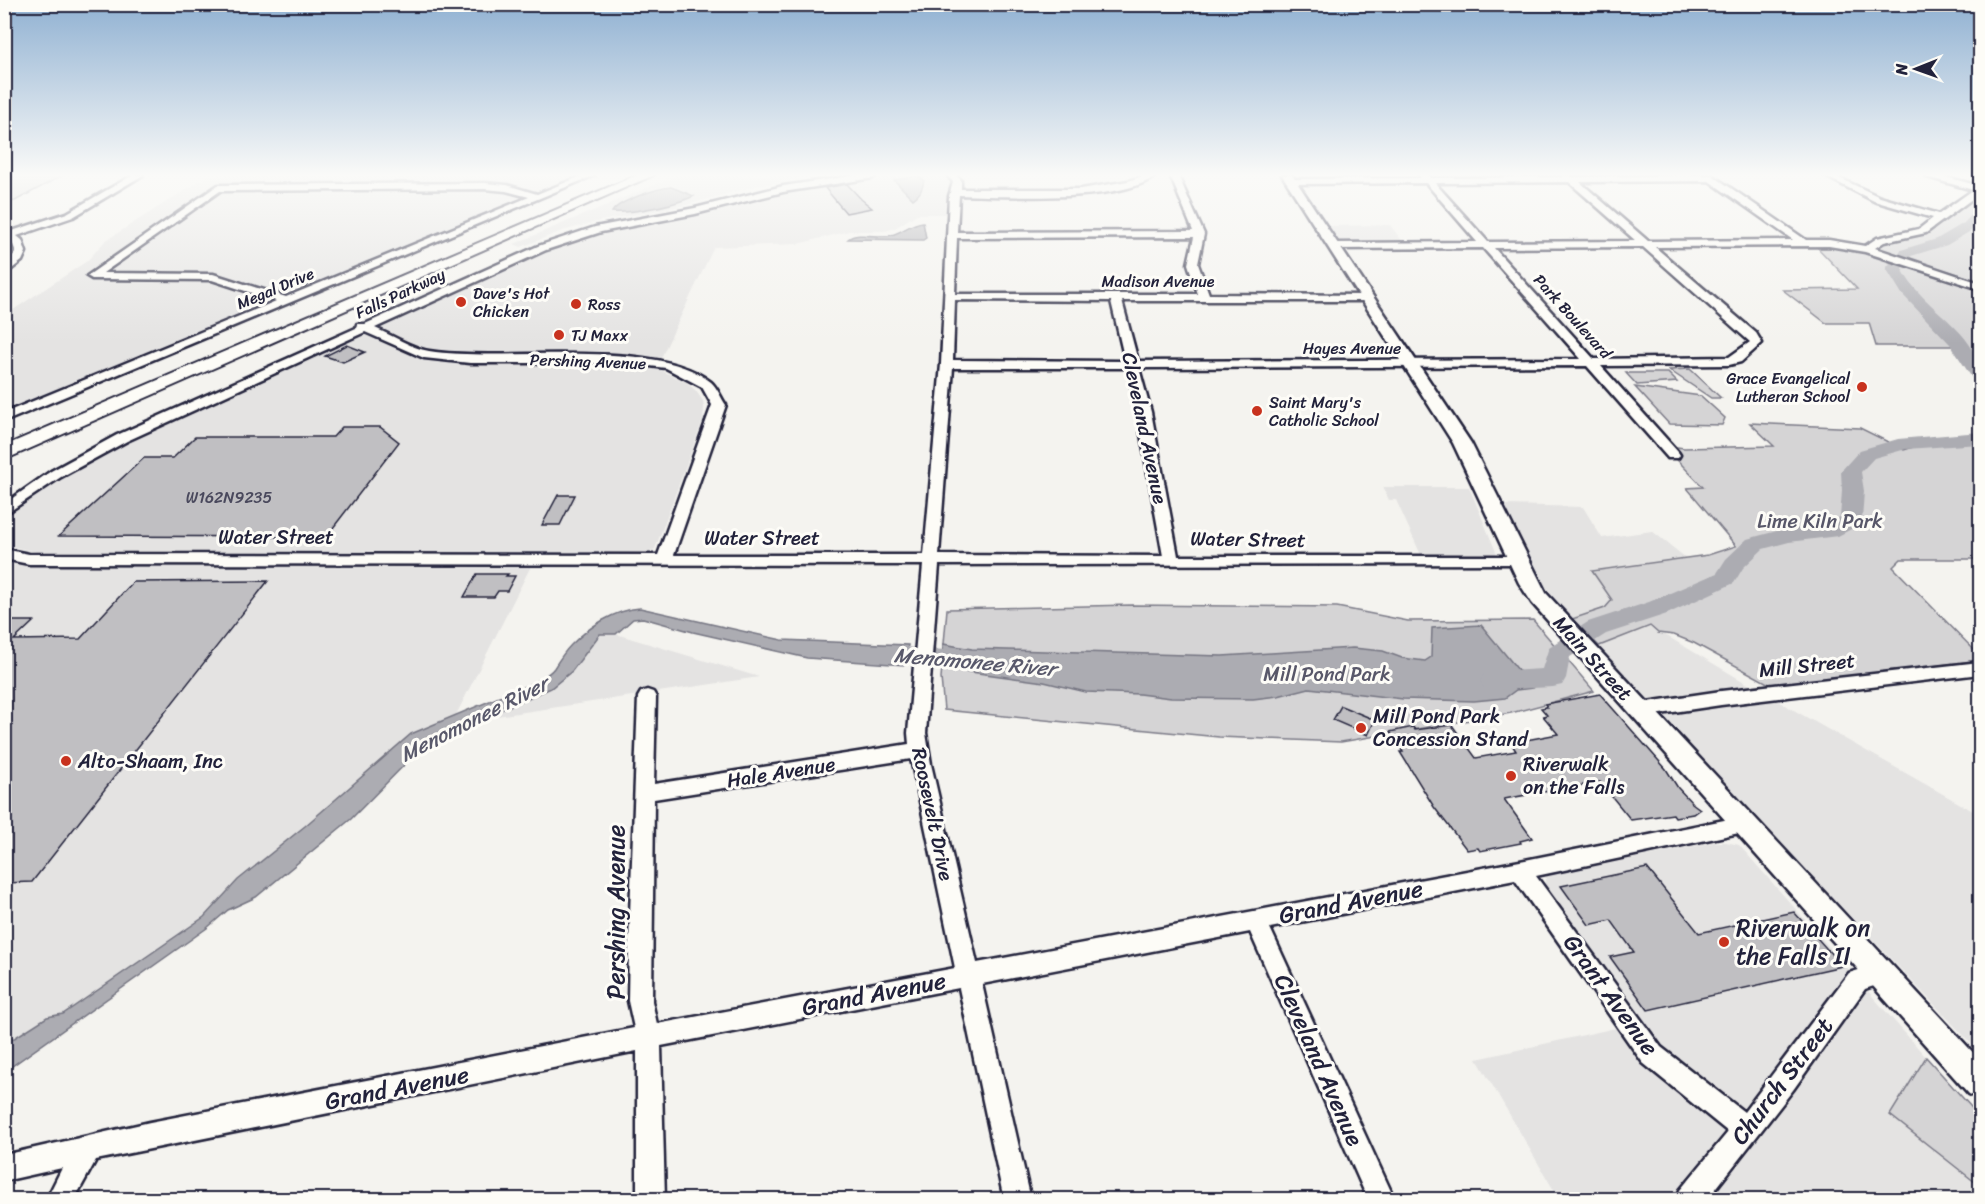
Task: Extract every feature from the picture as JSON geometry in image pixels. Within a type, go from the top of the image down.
[{"type":"highway","points":[[26,427],[488,231]]},
{"type":"highway","points":[[4,454],[518,231]]},
{"type":"main road","name":"Main Street","points":[[1324,231],[1462,443],[1539,598],[1980,1083]]},
{"type":"street","points":[[156,231],[92,276],[213,277],[286,301]]},
{"type":"street","name":"Megal Drive","points":[[4,418],[454,231]]},
{"type":"street","name":"Falls Parkway","points":[[4,511],[56,474],[122,438],[511,253],[573,231]]},
{"type":"street","name":"Falls Parkway","points":[[4,498],[53,466],[114,433],[525,254],[591,231]]},
{"type":"street","name":"Roosevelt Drive","points":[[952,231],[947,364],[917,733],[1018,1200]]},
{"type":"street","points":[[1197,231],[1199,234],[1193,266],[1205,298]]},
{"type":"street","name":"Park Boulevard","points":[[1474,231],[1673,455]]},
{"type":"street","points":[[1632,231],[1646,243]]},
{"type":"street","points":[[1787,231],[1802,242]]},
{"type":"street","points":[[1867,249],[1881,240],[1921,231]]},
{"type":"street","points":[[952,235],[1199,234]]},
{"type":"street","points":[[4,272],[18,260],[21,252],[17,240],[6,235]]},
{"type":"street","points":[[1333,246],[1802,242],[1842,244],[1867,249],[1980,286]]},
{"type":"street","name":"Hayes Avenue","points":[[947,364],[1410,365],[1732,361],[1751,347],[1756,341],[1752,336],[1646,243]]},
{"type":"street","name":"Madison Avenue","points":[[949,297],[1366,298]]},
{"type":"street","name":"Cleveland Avenue","points":[[1116,298],[1144,412],[1171,559]]},
{"type":"street","name":"Pershing Avenue","points":[[360,326],[424,354],[470,359],[625,359],[669,365],[707,385],[719,405],[664,560]]},
{"type":"street","name":"Water Street","points":[[4,554],[29,559],[1519,561]]},
{"type":"street","name":"Mill Street","points":[[1640,710],[1720,698],[1980,668]]},
{"type":"street","name":"Pershing Avenue","points":[[647,697],[640,1001],[648,1037],[651,1200]]},
{"type":"street","name":"Hale Avenue","points":[[644,794],[919,750]]},
{"type":"street","name":"Grand Avenue","points":[[4,1168],[150,1135],[1520,870],[1744,824]]},
{"type":"street","name":"Grant Avenue","points":[[1520,870],[1652,1055],[1745,1129]]},
{"type":"street","name":"Cleveland Avenue","points":[[1256,921],[1382,1200]]},
{"type":"street","name":"Church Street","points":[[1690,1200],[1784,1081],[1857,981],[1881,974]]},
{"type":"street","points":[[59,1200],[87,1150]]},
{"type":"shaded area","points":[[120,231],[447,231],[5,413],[4,316],[87,261],[105,241]]},
{"type":"shaded area","points":[[544,231],[562,231],[521,247],[514,244]]},
{"type":"shaded area","points":[[600,231],[848,231],[798,244],[714,247],[656,368],[686,382],[703,401],[704,408],[703,420],[655,549],[640,553],[537,554],[456,715],[411,735],[238,880],[204,917],[63,1014],[47,1017],[5,1044],[5,563],[47,565],[477,565],[484,553],[36,552],[5,545],[5,512],[90,457],[540,250]]},
{"type":"shaded area","points":[[1331,231],[1395,231],[1403,242],[1340,242]]},
{"type":"shaded area","points":[[1383,487],[1469,487],[1497,554],[1421,555],[1396,500],[1389,500]]},
{"type":"shaded area","points":[[1505,505],[1583,507],[1602,538],[1652,531],[1686,558],[1593,571],[1612,599],[1605,608],[1572,619],[1543,584]]},
{"type":"shaded area","points":[[1650,626],[1751,686],[1980,815],[1980,1053],[1682,738],[1599,646]]},
{"type":"shaded area","points":[[600,634],[616,634],[759,677],[484,718],[551,688],[572,671]]},
{"type":"shaded area","points":[[1714,842],[1739,845],[1926,1057],[1890,1115],[1980,1186],[1980,1199],[1559,1199],[1477,1059],[1638,1023],[1545,889],[1545,880],[1547,876]]},
{"type":"green space","points":[[1913,231],[1980,231],[1980,281],[1875,248],[1890,239]]},
{"type":"green space","points":[[1816,246],[1837,247],[1879,256],[1980,289],[1980,364],[1966,346],[1876,346],[1869,323],[1826,323],[1783,290],[1857,289]]},
{"type":"green space","points":[[1690,369],[1721,398],[1711,398],[1669,370]]},
{"type":"green space","points":[[1626,373],[1668,373],[1677,382],[1637,385]]},
{"type":"green space","points":[[1635,387],[1701,396],[1725,418],[1722,425],[1669,424]]},
{"type":"green space","name":"Lime Kiln Park","points":[[1750,423],[1860,428],[1904,450],[1920,445],[1980,441],[1980,559],[1901,559],[1893,567],[1980,656],[1980,660],[1773,686],[1694,643],[1674,635],[1658,633],[1650,626],[1599,646],[1572,619],[1605,608],[1612,600],[1592,571],[1708,555],[1736,546],[1687,488],[1703,487],[1663,445],[1684,448],[1774,446]]},
{"type":"green space","name":"Mill Pond Park","points":[[1132,605],[1337,607],[1408,621],[1533,620],[1594,691],[1511,713],[1341,742],[1219,737],[944,710],[941,678],[947,609]]},
{"type":"green space","points":[[1926,1057],[1980,1117],[1980,1186],[1890,1115]]},
{"type":"water","points":[[900,231],[925,231],[926,238],[923,240],[848,239],[861,235],[892,235]]},
{"type":"water","points":[[640,608],[782,640],[908,645],[905,665],[807,658],[643,618],[633,619],[616,634],[600,634],[572,671],[551,688],[437,738],[416,753],[351,819],[256,897],[228,910],[207,928],[5,1071],[5,1044],[47,1017],[63,1014],[204,917],[238,880],[305,826],[411,734],[535,682],[550,672],[568,648],[594,626],[621,612]]},
{"type":"water","points":[[1481,625],[1533,688],[1516,690],[1505,698],[1474,701],[1403,699],[1309,688],[1278,696],[1253,699],[1171,698],[1086,692],[1044,682],[942,668],[943,644],[972,649],[1222,656],[1353,648],[1383,651],[1402,658],[1425,661],[1431,657],[1432,628]]},
{"type":"building","points":[[347,345],[365,352],[343,362],[325,356]]},
{"type":"building","points":[[342,427],[380,427],[399,442],[326,537],[59,536],[144,458],[173,458],[195,437],[333,437]]},
{"type":"building","points":[[558,495],[575,495],[560,525],[542,525]]},
{"type":"building","points":[[477,574],[515,576],[507,591],[498,591],[494,597],[464,597]]},
{"type":"building","name":"Alto-Shaam, Inc","points":[[268,581],[32,882],[4,883],[4,621],[34,621],[14,640],[80,639],[133,582]]},
{"type":"building","name":"Riverwalk on the Falls","points":[[1600,694],[1666,769],[1678,788],[1700,809],[1693,814],[1675,817],[1673,814],[1631,820],[1600,782],[1504,799],[1532,838],[1520,841],[1521,843],[1480,851],[1478,848],[1467,850],[1434,807],[1390,732],[1413,727],[1415,730],[1452,725],[1476,758],[1516,751],[1511,743],[1558,734],[1543,716],[1547,715],[1541,708],[1547,707],[1545,704]]},
{"type":"building","name":"Mill Pond Park Concession Stand","points":[[1341,706],[1375,720],[1368,735],[1333,720]]},
{"type":"building","name":"Riverwalk on the Falls II","points":[[1647,868],[1699,933],[1794,912],[1842,966],[1648,1010],[1610,957],[1634,952],[1611,920],[1589,925],[1561,886]]},
{"type":"waterway","name":"Menomonee River","points":[[1960,231],[1942,242],[1906,253],[1894,268],[1907,290],[1957,341],[1980,377]]},
{"type":"waterway","name":"Menomonee River","points":[[1493,681],[1553,678],[1558,653],[1597,628],[1658,608],[1726,578],[1734,564],[1755,544],[1788,535],[1830,531],[1851,520],[1853,491],[1851,471],[1867,454],[1905,443],[1980,438]]},
{"type":"waterway","name":"Menomonee River","points":[[874,654],[974,661]]},
{"type":"place","name":"Dave's Hot Chicken","points":[[461,302]]},
{"type":"place","name":"Ross","points":[[576,304]]},
{"type":"place","name":"TJ Maxx","points":[[559,335]]},
{"type":"place","name":"Grace Evangelical Lutheran School","points":[[1862,387]]},
{"type":"place","name":"Saint Mary's Catholic School","points":[[1257,411]]},
{"type":"place","name":"Mill Pond Park Concession Stand","points":[[1361,728]]},
{"type":"place","name":"Alto-Shaam, Inc","points":[[66,761]]},
{"type":"place","name":"Riverwalk on the Falls","points":[[1511,776]]},
{"type":"place","name":"Riverwalk on the Falls II","points":[[1724,942]]}]
